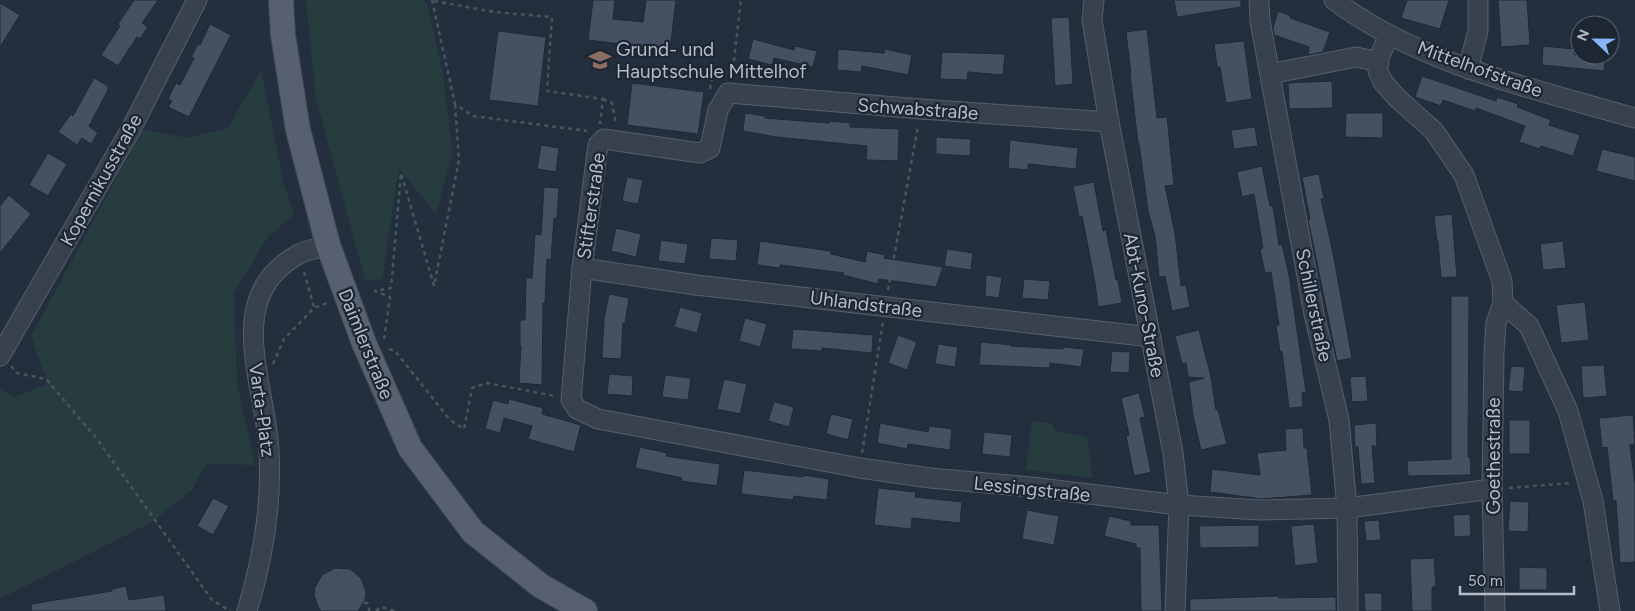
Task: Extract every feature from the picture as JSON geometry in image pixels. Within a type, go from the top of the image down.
[{"type":"main road","name":"Daimlerstraße","points":[[281,0],[283,35],[298,130],[328,245],[364,344],[410,448],[472,532],[541,586],[585,611]]},
{"type":"street","name":"Kopernikusstraße","points":[[0,356],[130,129],[197,0]]},
{"type":"street","name":"Abt-Kuno-Straße","points":[[1094,0],[1092,20],[1109,122],[1173,452],[1179,505],[1175,611]]},
{"type":"street","name":"Schillerstraße","points":[[1259,0],[1260,21],[1314,314],[1339,420],[1347,508],[1348,611]]},
{"type":"street","name":"Mittelhofstraße","points":[[1334,0],[1357,7],[1389,35],[1468,69],[1635,118]]},
{"type":"street","points":[[1468,69],[1478,31],[1478,0]]},
{"type":"street","points":[[1389,35],[1378,62],[1378,71],[1383,82],[1397,98],[1434,131],[1464,176],[1502,281],[1503,303],[1529,326],[1568,411],[1593,501],[1610,611]]},
{"type":"street","points":[[1270,74],[1356,57],[1378,62]]},
{"type":"street","name":"Schwabstraße","points":[[723,89],[921,109],[1109,122]]},
{"type":"street","name":"Stifterstraße","points":[[574,404],[582,268],[598,145],[604,132],[700,153],[710,148],[723,89]]},
{"type":"street","name":"Varta-Platz","points":[[247,611],[257,578],[269,513],[269,450],[254,357],[253,325],[255,311],[267,280],[275,271],[300,253],[328,245]]},
{"type":"street","name":"Uhlandstraße","points":[[582,268],[696,285],[1150,337]]},
{"type":"street","name":"Goethestraße","points":[[1495,611],[1500,488],[1494,353],[1496,323],[1503,303]]},
{"type":"street","name":"Lessingstraße","points":[[574,404],[598,419],[860,468],[930,478],[1030,487],[1179,505],[1260,510],[1347,508],[1500,488]]},
{"type":"path","points":[[723,89],[741,0]]},
{"type":"path","points":[[384,340],[390,297],[375,291],[391,288],[401,173],[434,286],[459,160],[455,104],[433,1],[494,12],[552,17],[547,91],[603,99],[612,103],[604,132]]},
{"type":"path","points":[[723,89],[712,77],[723,89]]},
{"type":"path","points":[[603,99],[600,131],[604,132]]},
{"type":"path","points":[[455,104],[473,116],[604,132]]},
{"type":"path","points":[[860,468],[885,306],[921,109]]},
{"type":"path","points":[[306,282],[314,308]]},
{"type":"path","points":[[259,383],[273,366],[284,339],[314,308],[327,303]]},
{"type":"path","points":[[382,348],[395,351],[450,420],[464,429],[472,388],[488,383],[574,404]]},
{"type":"path","points":[[0,356],[17,372],[46,379],[97,439],[212,600],[230,611]]},
{"type":"path","points":[[1500,488],[1587,481]]},
{"type":"path","points":[[364,603],[370,606],[369,611]]},
{"type":"path","points":[[376,611],[381,608],[394,611]]},
{"type":"green space","points":[[306,0],[424,0],[427,4],[443,75],[453,152],[436,214],[399,168],[382,279],[365,280],[316,99]]},
{"type":"green space","points":[[261,70],[284,185],[294,214],[267,238],[234,293],[237,384],[255,465],[206,464],[192,490],[152,522],[0,599],[0,389],[14,397],[48,384],[31,336],[143,129],[187,138],[228,128]]},
{"type":"green space","points":[[1032,421],[1053,424],[1055,431],[1087,437],[1093,478],[1026,470]]},
{"type":"building","points":[[134,0],[158,0],[142,23],[148,27],[140,39],[137,37],[118,66],[101,55]]},
{"type":"building","points":[[593,0],[615,0],[613,19],[643,22],[646,0],[676,0],[670,50],[588,40]]},
{"type":"building","points":[[1174,0],[1241,0],[1241,7],[1177,17]]},
{"type":"building","points":[[1407,0],[1449,0],[1440,29],[1401,18]]},
{"type":"building","points":[[1498,0],[1527,0],[1530,45],[1501,47]]},
{"type":"building","points":[[0,3],[20,15],[0,47]]},
{"type":"building","points":[[1278,11],[1291,16],[1290,18],[1330,32],[1323,52],[1308,55],[1309,47],[1274,35],[1273,28]]},
{"type":"building","points":[[1069,17],[1073,84],[1055,86],[1051,18]]},
{"type":"building","points":[[210,24],[231,35],[189,117],[168,107],[172,101],[168,99],[176,83],[180,85],[194,58],[191,57],[198,44],[200,45]]},
{"type":"building","points":[[1147,29],[1157,118],[1167,117],[1174,185],[1165,186],[1175,233],[1181,286],[1186,285],[1190,307],[1172,311],[1165,276],[1159,277],[1155,236],[1148,211],[1138,143],[1126,32]]},
{"type":"building","points":[[498,31],[546,37],[538,106],[489,100]]},
{"type":"building","points":[[753,39],[794,50],[795,46],[817,51],[813,67],[774,58],[772,65],[748,59]]},
{"type":"building","points":[[1244,41],[1252,99],[1226,103],[1220,67],[1217,67],[1214,44]]},
{"type":"building","points":[[1543,46],[1570,49],[1570,65],[1604,65],[1604,71],[1542,65]]},
{"type":"building","points":[[838,49],[884,53],[885,49],[912,55],[908,75],[862,66],[861,72],[837,70]]},
{"type":"building","points":[[942,52],[1005,54],[1003,75],[968,72],[967,80],[940,79]]},
{"type":"building","points":[[1422,76],[1496,101],[1497,97],[1518,104],[1517,107],[1551,120],[1549,125],[1580,135],[1573,156],[1541,146],[1540,149],[1519,142],[1525,126],[1476,108],[1475,111],[1443,100],[1441,106],[1415,97]]},
{"type":"building","points":[[94,78],[108,86],[108,90],[89,126],[98,133],[91,144],[82,138],[77,145],[58,132],[71,114],[73,116]]},
{"type":"building","points":[[1332,81],[1333,108],[1289,109],[1288,83]]},
{"type":"building","points":[[632,83],[704,92],[698,134],[627,125]]},
{"type":"building","points":[[745,113],[765,116],[765,118],[850,123],[850,127],[899,129],[898,161],[866,160],[867,146],[776,137],[743,131]]},
{"type":"building","points":[[1346,113],[1383,113],[1383,138],[1345,137]]},
{"type":"building","points":[[1255,127],[1258,146],[1234,149],[1231,130]]},
{"type":"building","points":[[936,137],[971,139],[970,156],[936,154]]},
{"type":"building","points":[[1010,140],[1078,148],[1076,169],[1028,164],[1028,170],[1008,168]]},
{"type":"building","points":[[541,145],[559,148],[556,172],[537,169]]},
{"type":"building","points":[[1602,149],[1635,157],[1635,181],[1596,171]]},
{"type":"building","points":[[48,153],[67,164],[48,196],[29,185]]},
{"type":"building","points":[[1262,166],[1270,206],[1273,206],[1279,245],[1282,244],[1289,275],[1306,392],[1302,393],[1303,407],[1289,408],[1282,351],[1280,352],[1276,326],[1279,325],[1271,272],[1265,273],[1260,249],[1263,248],[1254,194],[1242,197],[1237,172]]},
{"type":"building","points":[[1319,174],[1324,198],[1321,199],[1352,358],[1337,361],[1308,219],[1310,219],[1302,177]]},
{"type":"building","points":[[627,177],[643,180],[638,204],[622,201]]},
{"type":"building","points":[[1094,182],[1103,231],[1106,230],[1122,303],[1098,307],[1082,216],[1079,217],[1073,186]]},
{"type":"building","points":[[544,187],[559,188],[557,218],[554,218],[551,260],[547,259],[545,303],[543,303],[542,385],[519,383],[520,320],[525,320],[526,278],[532,278],[535,234],[541,235]]},
{"type":"building","points":[[9,195],[31,214],[0,253],[0,206]]},
{"type":"building","points":[[1452,214],[1457,277],[1441,278],[1434,216]]},
{"type":"building","points":[[616,228],[641,234],[636,257],[611,251]]},
{"type":"building","points":[[711,238],[738,240],[736,261],[709,259]]},
{"type":"building","points":[[661,240],[688,244],[685,264],[658,261]]},
{"type":"building","points":[[760,241],[831,251],[831,254],[865,262],[867,251],[885,255],[884,258],[943,267],[936,287],[879,279],[878,284],[843,275],[844,273],[780,265],[780,268],[757,265]]},
{"type":"building","points":[[1563,241],[1566,268],[1543,270],[1540,244]]},
{"type":"building","points":[[947,249],[973,253],[971,270],[944,266]]},
{"type":"building","points":[[986,275],[1002,277],[999,298],[985,296]]},
{"type":"building","points":[[1024,279],[1050,281],[1048,300],[1022,298]]},
{"type":"building","points":[[609,294],[629,298],[625,323],[623,323],[621,359],[602,358],[604,319]]},
{"type":"building","points":[[1451,296],[1469,296],[1468,457],[1470,457],[1471,475],[1408,476],[1407,461],[1451,459]]},
{"type":"building","points":[[1585,302],[1589,340],[1561,343],[1556,305]]},
{"type":"building","points":[[680,307],[702,313],[697,333],[674,327]]},
{"type":"building","points":[[745,318],[767,324],[760,347],[739,341]]},
{"type":"building","points":[[793,329],[873,335],[872,353],[822,348],[822,351],[791,349]]},
{"type":"building","points":[[1199,330],[1211,377],[1216,410],[1218,410],[1227,444],[1201,450],[1193,416],[1189,382],[1204,378],[1188,377],[1186,363],[1182,364],[1175,336]]},
{"type":"building","points":[[898,335],[917,342],[907,370],[888,363]]},
{"type":"building","points":[[981,342],[1011,346],[1084,349],[1081,367],[1050,363],[1050,368],[979,365]]},
{"type":"building","points":[[938,344],[958,347],[955,367],[935,364]]},
{"type":"building","points":[[1112,351],[1130,352],[1129,373],[1110,372]]},
{"type":"building","points":[[1604,365],[1607,396],[1583,398],[1581,366]]},
{"type":"building","points":[[1511,366],[1525,367],[1523,392],[1508,391]]},
{"type":"building","points":[[609,374],[633,376],[632,396],[607,394]]},
{"type":"building","points":[[665,375],[691,378],[688,400],[662,397]]},
{"type":"building","points":[[1366,376],[1368,401],[1352,402],[1350,377]]},
{"type":"building","points":[[724,379],[747,384],[740,414],[717,409]]},
{"type":"building","points":[[1139,393],[1145,417],[1140,418],[1151,472],[1134,476],[1126,436],[1129,435],[1121,398]]},
{"type":"building","points":[[509,399],[543,408],[542,414],[581,425],[574,452],[528,439],[532,426],[504,418],[500,433],[485,429],[493,400],[508,404]]},
{"type":"building","points":[[774,402],[794,407],[789,427],[768,421]]},
{"type":"building","points":[[831,414],[853,419],[848,440],[826,434]]},
{"type":"building","points":[[1633,415],[1635,444],[1630,445],[1635,484],[1635,562],[1620,563],[1616,501],[1613,501],[1607,447],[1602,448],[1599,418]]},
{"type":"building","points":[[1509,420],[1530,420],[1530,454],[1509,454]]},
{"type":"building","points":[[880,423],[928,432],[929,426],[952,429],[950,450],[908,444],[907,449],[877,443]]},
{"type":"building","points":[[1376,423],[1377,446],[1372,446],[1375,483],[1361,484],[1358,447],[1355,447],[1354,425]]},
{"type":"building","points":[[1303,428],[1304,448],[1307,448],[1312,495],[1262,499],[1210,492],[1212,469],[1260,475],[1257,453],[1286,450],[1285,429]]},
{"type":"building","points":[[984,432],[1012,435],[1010,457],[982,454]]},
{"type":"building","points":[[640,447],[667,453],[666,456],[720,464],[717,486],[681,481],[682,478],[635,468]]},
{"type":"building","points":[[744,470],[829,479],[827,500],[794,496],[793,500],[741,494]]},
{"type":"building","points":[[878,488],[916,492],[915,497],[962,502],[960,523],[912,518],[911,529],[874,525]]},
{"type":"building","points":[[213,498],[229,506],[213,535],[197,526]]},
{"type":"building","points":[[1510,501],[1529,502],[1528,532],[1508,531]]},
{"type":"building","points":[[1027,510],[1059,516],[1054,545],[1022,539]]},
{"type":"building","points":[[1470,514],[1471,536],[1454,537],[1453,515]]},
{"type":"building","points":[[1109,516],[1131,521],[1131,525],[1159,525],[1162,611],[1141,611],[1140,548],[1136,548],[1136,544],[1104,536]]},
{"type":"building","points":[[1379,520],[1381,540],[1366,541],[1364,521]]},
{"type":"building","points":[[1314,524],[1318,563],[1295,566],[1291,526]]},
{"type":"building","points":[[1259,525],[1259,547],[1200,548],[1199,526]]},
{"type":"building","points":[[1434,558],[1436,587],[1432,587],[1432,611],[1412,611],[1410,559]]},
{"type":"building","points":[[1519,567],[1547,568],[1547,590],[1519,590]]},
{"type":"building","points":[[335,568],[350,569],[361,578],[366,592],[365,600],[358,611],[321,611],[319,609],[314,595],[315,587],[322,575]]},
{"type":"building","points":[[126,586],[129,600],[164,595],[166,611],[31,611],[31,604],[112,591],[112,589]]},
{"type":"building","points":[[1364,593],[1382,593],[1382,611],[1365,611]]},
{"type":"building","points":[[1279,596],[1279,598],[1336,597],[1336,611],[1190,611],[1190,599]]},
{"type":"place","name":"Grund- und Hauptschule Mittelhof","points":[[600,60]]}]
